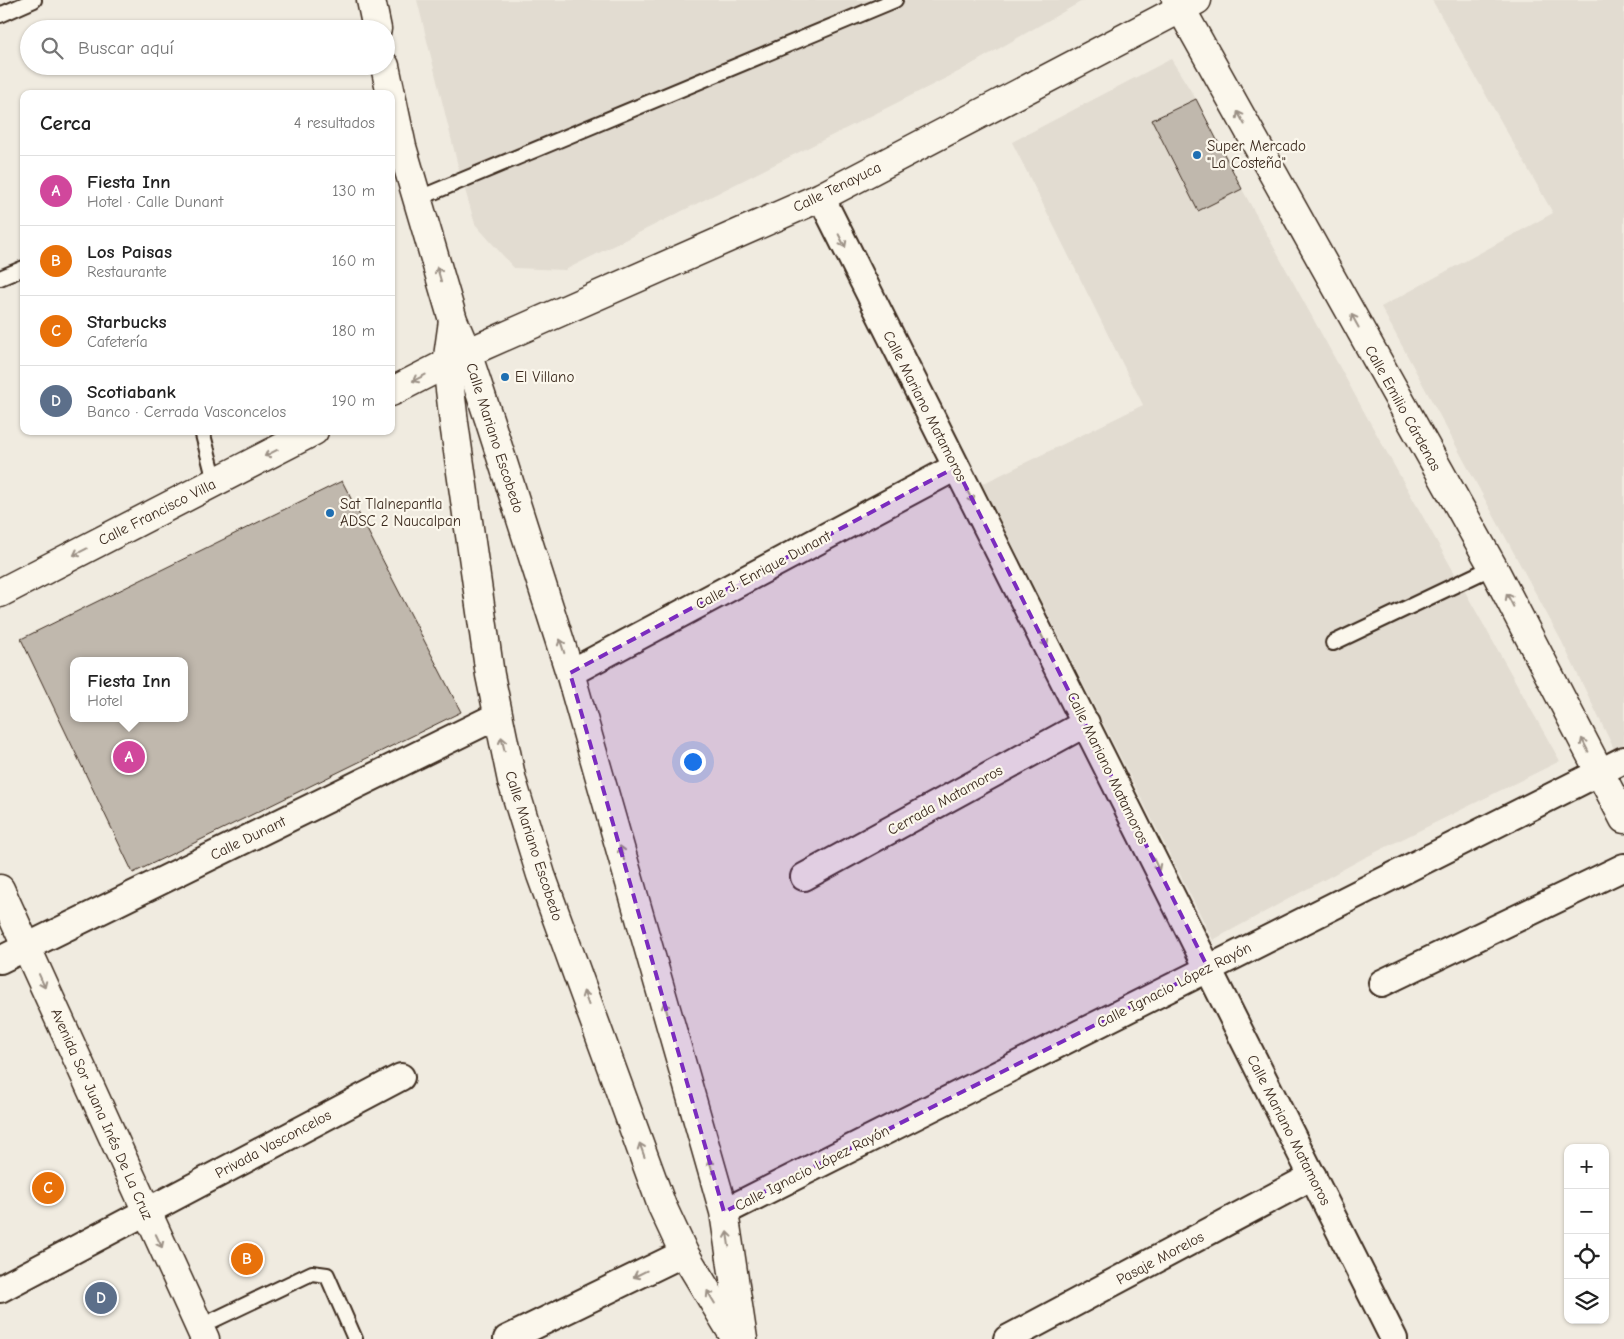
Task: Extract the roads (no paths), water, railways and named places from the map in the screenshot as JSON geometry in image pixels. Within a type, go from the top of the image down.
[{"type":"street","points":[[371,0],[375,20]]},
{"type":"street","name":"Calle Tenayuca","points":[[457,358],[821,197],[1184,3]]},
{"type":"street","name":"Calle Emilio Cárdenas","points":[[1184,3],[1493,567],[1624,819]]},
{"type":"street","name":"Calle Mariano Escobedo","points":[[387,75],[390,90]]},
{"type":"street","name":"Calle Mariano Escobedo","points":[[395,131],[397,149],[417,199],[453,320],[497,716],[512,781],[541,875],[662,1206],[684,1253],[736,1339]]},
{"type":"street","name":"Calle Mariano Matamoros","points":[[821,197],[1394,1339]]},
{"type":"street","points":[[395,390],[457,358]]},
{"type":"street","name":"Calle Mariano Escobedo","points":[[457,358],[570,672],[724,1212],[743,1339]]},
{"type":"street","name":"Calle Francisco Villa","points":[[0,593],[306,435]]},
{"type":"street","name":"Calle J. Enrique Dunant","points":[[570,672],[956,467]]},
{"type":"street","name":"Calle Dunant","points":[[0,960],[497,716]]},
{"type":"street","name":"Cerrada Matamoros","points":[[804,877],[1086,723]]},
{"type":"street","name":"Calle Ignacio López Rayón","points":[[724,1212],[1624,760]]},
{"type":"street","points":[[1382,983],[1624,867]]},
{"type":"street","name":"Avenida Sor Juana Inés De La Cruz","points":[[0,889],[202,1333]]},
{"type":"street","name":"Privada Vasconcelos","points":[[0,1289],[401,1077]]},
{"type":"street","name":"Pasaje Morelos","points":[[1007,1339],[1313,1176]]},
{"type":"street","points":[[507,1339],[684,1253]]},
{"type":"lane","points":[[0,15],[34,0]]},
{"type":"lane","points":[[417,199],[895,0]]},
{"type":"lane","points":[[0,278],[20,270]]},
{"type":"lane","points":[[203,435],[215,481]]},
{"type":"lane","points":[[1333,643],[1493,567]]},
{"type":"lane","points":[[202,1333],[312,1273],[320,1273],[327,1275],[355,1339]]},
{"type":"place","name":"Super Mercado \"La Costeña\"","points":[[1197,155]]},
{"type":"place","name":"El Villano","points":[[505,377]]},
{"type":"place","name":"Sat Tlalnepantla ADSC 2 Naucalpan","points":[[330,513]]},
{"type":"place","name":"Fiesta Inn","points":[[129,757]]},
{"type":"place","name":"Starbucks","points":[[48,1188]]},
{"type":"place","name":"Los Paisas","points":[[247,1259]]},
{"type":"place","name":"Scotiabank","points":[[101,1298]]}]
